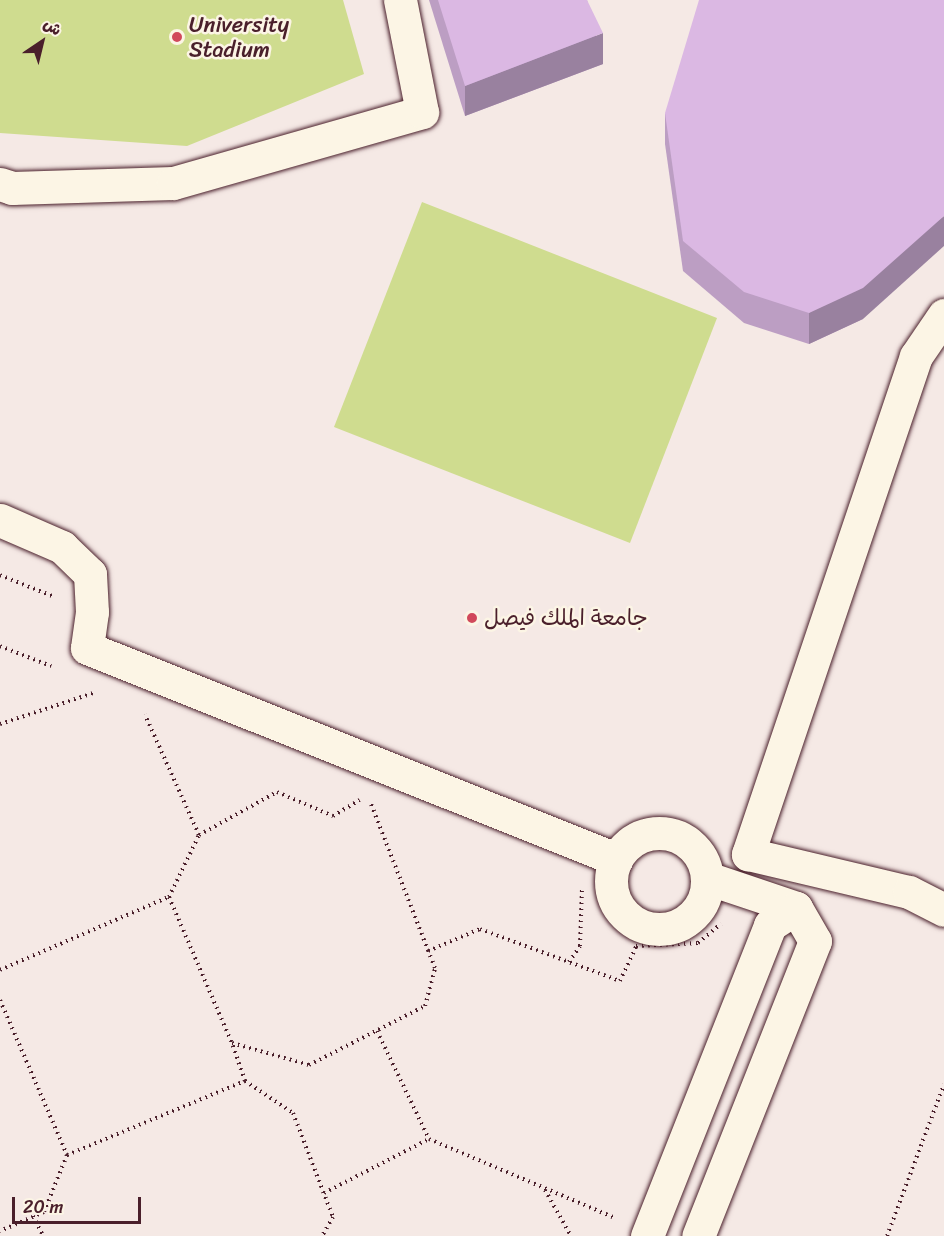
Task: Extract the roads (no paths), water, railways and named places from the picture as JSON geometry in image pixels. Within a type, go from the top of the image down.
[{"type":"street","points":[[0,184],[12,188],[173,183],[422,112],[400,0]]},
{"type":"street","points":[[944,315],[916,356],[748,854],[909,892],[944,910]]},
{"type":"street","points":[[0,520],[62,548],[90,574],[92,612],[87,648],[616,859]]},
{"type":"street","points":[[669,834],[683,839],[695,849],[707,878],[700,907],[689,919],[658,929],[643,926],[629,918],[612,891],[616,859],[638,837],[669,834]]},
{"type":"street","points":[[698,1236],[815,941],[783,916],[707,878]]},
{"type":"street","points":[[648,1234],[783,916]]},
{"type":"place","name":"University Stadium","points":[[177,37]]},
{"type":"place","name":"جامعة الملك فيصل","points":[[472,618]]}]
